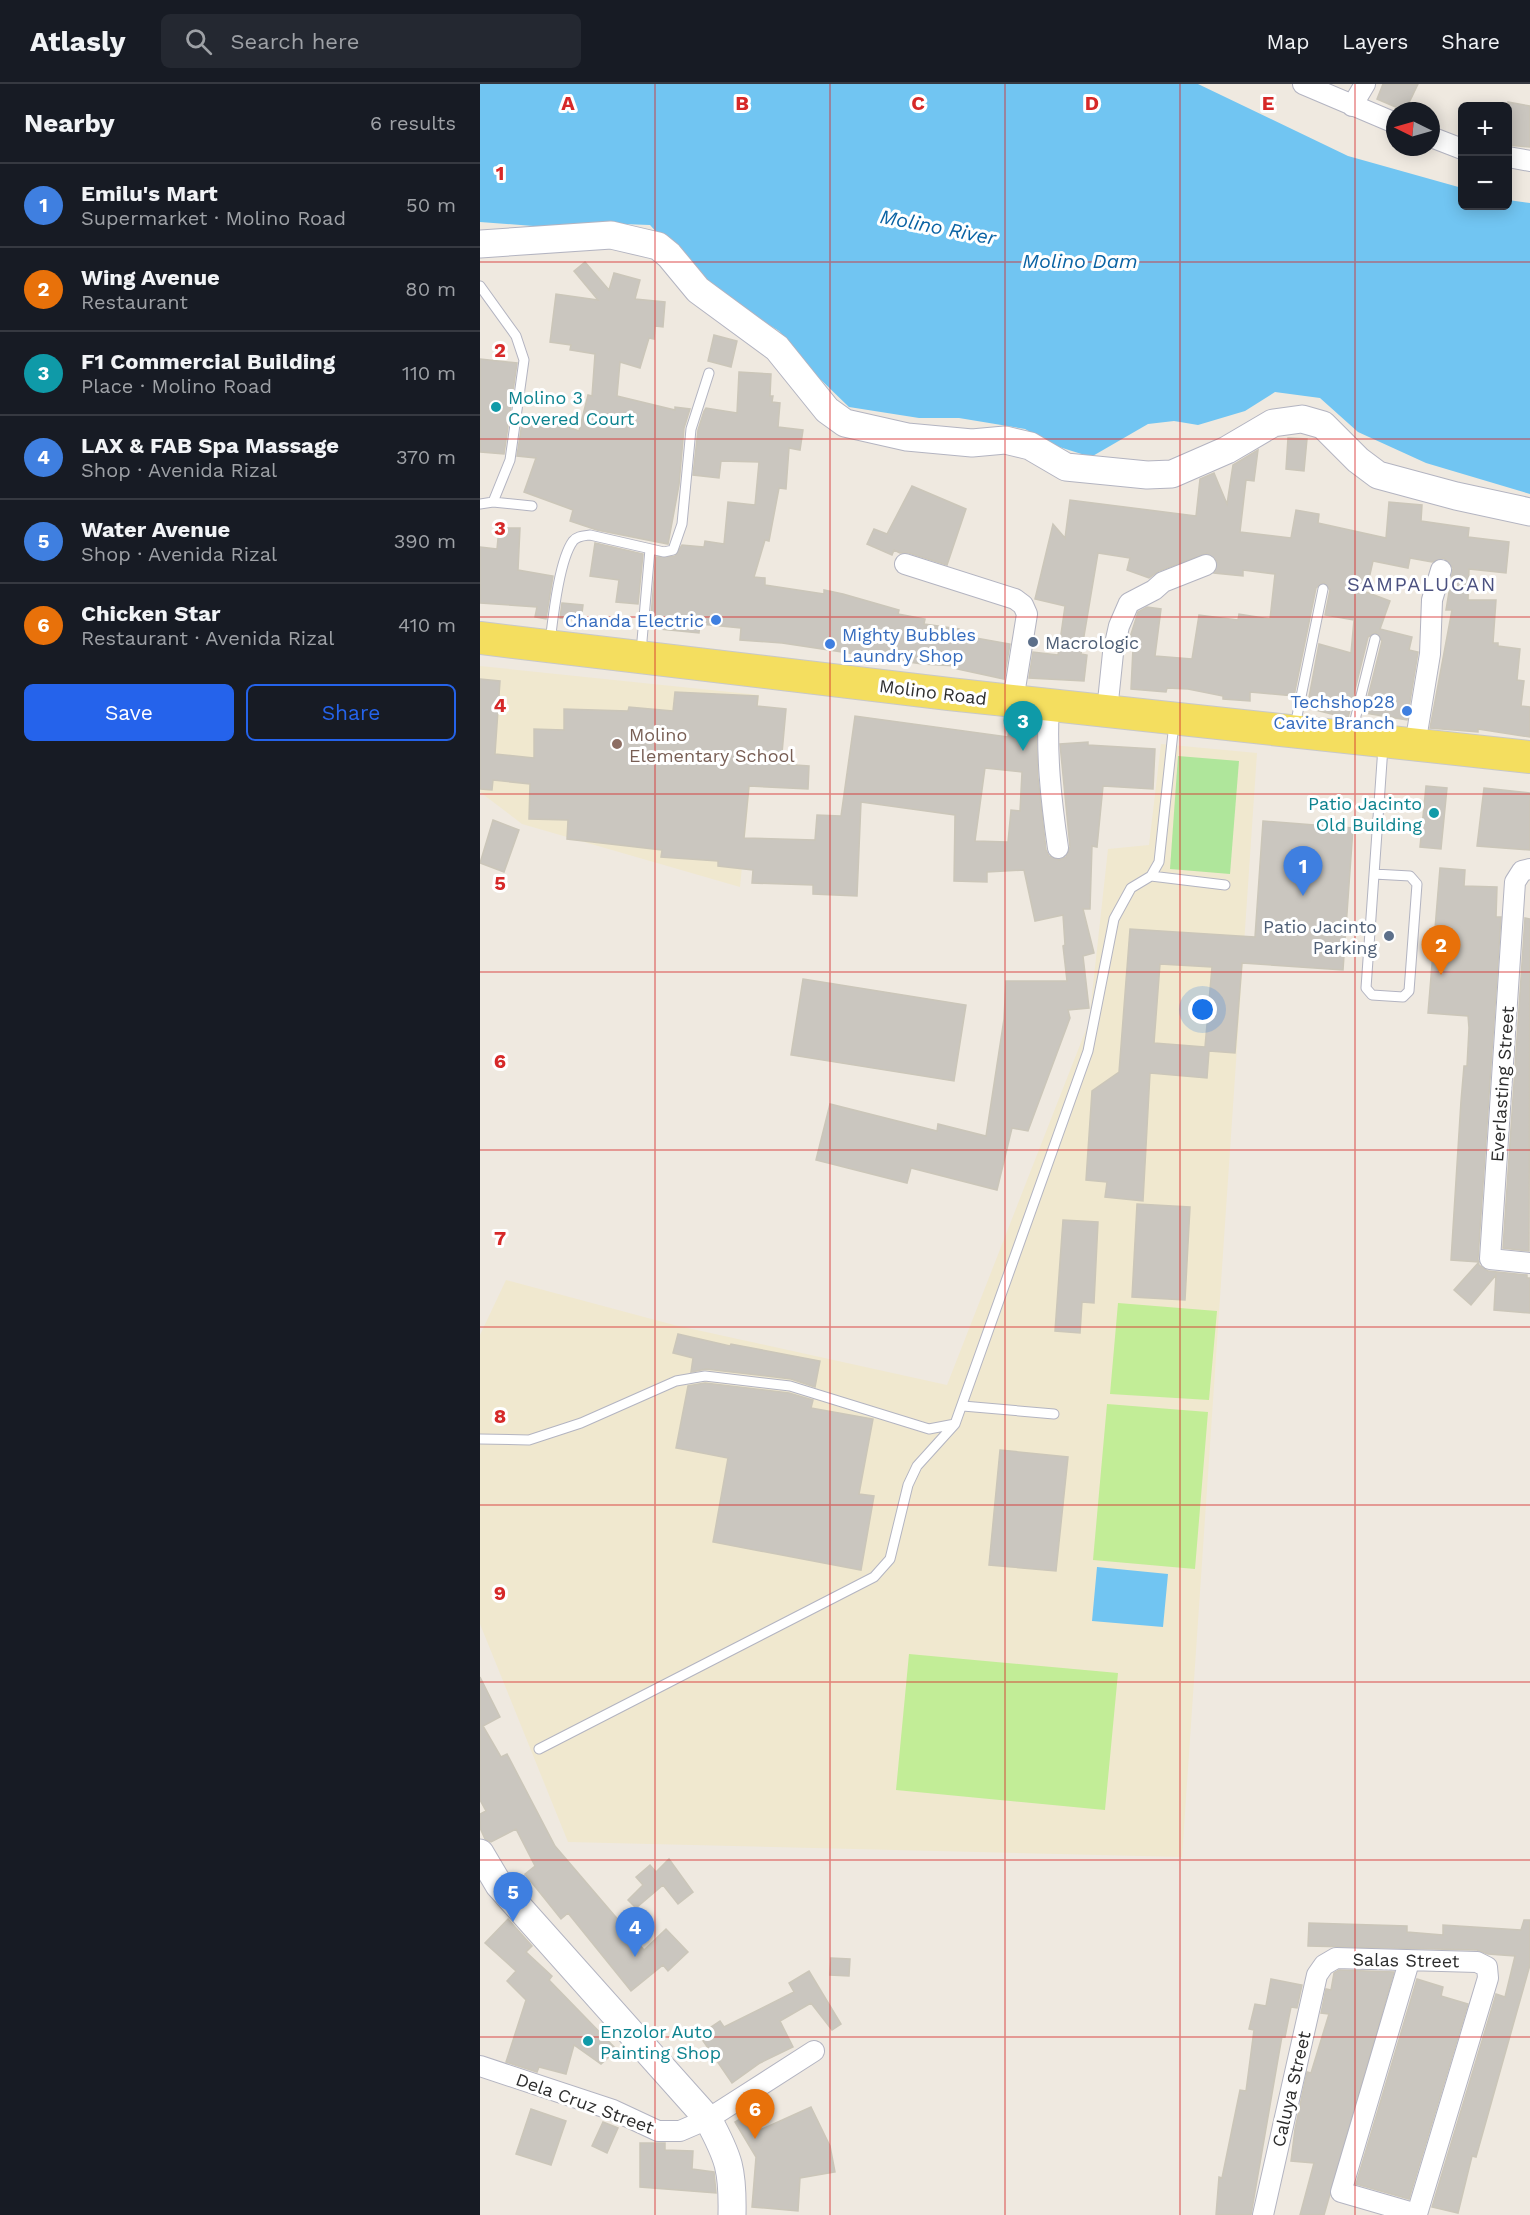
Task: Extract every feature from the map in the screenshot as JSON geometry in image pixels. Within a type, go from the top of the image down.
[{"type":"main road","name":"Molino Road","points":[[480,638],[1013,701],[1530,757]]},
{"type":"street","points":[[1304,84],[1386,119]]},
{"type":"street","points":[[1352,106],[1365,84]]},
{"type":"street","points":[[1440,140],[1458,147]]},
{"type":"street","points":[[1512,158],[1530,161]]},
{"type":"street","points":[[480,244],[611,235],[658,246],[674,260],[698,290],[777,348],[827,410],[845,423],[907,437],[972,443],[1005,440],[1030,446],[1066,467],[1147,475],[1172,474],[1227,450],[1272,423],[1302,419],[1323,425],[1358,460],[1378,475],[1456,496],[1530,512]]},
{"type":"street","points":[[905,564],[1015,599],[1023,605],[1027,614],[1013,701]]},
{"type":"street","points":[[1107,711],[1113,653],[1125,608],[1129,603],[1154,590],[1162,582],[1206,565]]},
{"type":"street","points":[[1415,745],[1430,654],[1432,600],[1441,570]]},
{"type":"street","points":[[1049,705],[1047,738],[1049,785],[1058,848]]},
{"type":"street","name":"Everlasting Street","points":[[1526,870],[1515,882],[1490,1259],[1530,1263]]},
{"type":"street","points":[[480,1853],[499,1885],[708,2119],[728,2156],[732,2215]]},
{"type":"street","name":"Salas Street","points":[[1324,1965],[1336,1958],[1409,1962],[1477,1962],[1487,1967],[1488,1978],[1417,2214]]},
{"type":"street","points":[[1409,1962],[1341,2192],[1417,2214]]},
{"type":"street","name":"Caluya Street","points":[[1263,2215],[1317,1975],[1324,1965]]},
{"type":"street","name":"Dela Cruz Street","points":[[480,2066],[613,2110],[658,2131],[680,2131],[708,2119],[814,2051]]},
{"type":"lane","points":[[480,286],[516,336],[524,360],[510,460],[493,502]]},
{"type":"lane","points":[[549,646],[562,573],[573,542],[579,536],[590,535],[669,553],[678,541],[691,429],[709,373]]},
{"type":"lane","points":[[480,504],[493,502],[532,506]]},
{"type":"lane","points":[[640,658],[650,549]]},
{"type":"lane","points":[[1293,731],[1323,589]]},
{"type":"lane","points":[[1351,738],[1375,639]]},
{"type":"lane","points":[[539,1749],[874,1577],[890,1559],[908,1485],[917,1466],[955,1424],[963,1406],[1088,1051],[1114,919],[1131,888],[1150,876],[1159,862],[1174,718]]},
{"type":"lane","points":[[1374,874],[1410,876],[1417,884],[1409,991],[1403,997],[1372,995],[1366,988],[1374,874],[1384,741]]},
{"type":"lane","points":[[1150,876],[1225,885]]},
{"type":"lane","points":[[480,1439],[529,1440],[581,1422],[676,1381],[705,1376],[790,1386],[929,1429],[955,1424]]},
{"type":"lane","points":[[963,1406],[1054,1414]]},
{"type":"shaded area","name":"Molino Elementary School","points":[[480,666],[759,695],[740,887],[522,824],[480,792]]},
{"type":"shaded area","points":[[1161,744],[1257,753],[1182,1857],[568,1842],[480,1624],[480,1335],[506,1280],[674,1325],[947,1385],[1089,1022],[1108,849],[1149,845]]},
{"type":"green space","points":[[1178,756],[1239,761],[1230,874],[1170,869]]},
{"type":"green space","points":[[1118,1303],[1217,1311],[1209,1400],[1110,1394]]},
{"type":"green space","points":[[1107,1404],[1208,1412],[1195,1569],[1093,1560]]},
{"type":"green space","points":[[909,1654],[1118,1673],[1105,1810],[896,1790]]},
{"type":"water","name":"Molino Dam","points":[[480,84],[1198,84],[1348,156],[1458,187],[1458,210],[1512,210],[1512,201],[1530,203],[1530,494],[1426,463],[1358,432],[1320,398],[1275,392],[1245,411],[1198,425],[1174,421],[1148,424],[1091,457],[1053,445],[1025,429],[959,418],[919,418],[849,407],[818,377],[779,331],[722,296],[680,258],[650,225],[595,223],[546,227],[480,222]]},
{"type":"water","points":[[1097,1567],[1168,1574],[1163,1627],[1092,1621]]},
{"type":"building","points":[[1383,84],[1418,84],[1409,102],[1386,103],[1377,99]]},
{"type":"building","points":[[1512,103],[1530,106],[1530,147],[1512,145]]},
{"type":"building","points":[[585,262],[609,290],[614,273],[640,280],[635,299],[665,302],[663,327],[655,326],[654,339],[649,338],[640,368],[620,362],[617,396],[675,410],[675,407],[690,409],[684,428],[679,485],[668,544],[597,530],[570,521],[573,510],[524,492],[536,458],[517,456],[523,416],[546,419],[579,431],[588,395],[592,396],[595,354],[570,350],[571,345],[550,342],[556,294],[598,300],[574,271]]},
{"type":"building","points":[[714,335],[737,341],[731,367],[708,361]]},
{"type":"building","name":"Molino 3 Covered Court","points":[[480,359],[517,363],[504,454],[480,452]]},
{"type":"building","points":[[739,372],[771,374],[770,396],[773,396],[772,402],[780,403],[778,427],[803,430],[800,450],[789,448],[786,489],[779,488],[769,541],[765,540],[754,577],[765,578],[765,585],[824,594],[824,590],[843,594],[899,610],[898,614],[925,619],[924,624],[959,629],[959,635],[1010,644],[1004,679],[957,669],[957,666],[922,664],[782,643],[740,640],[741,628],[700,624],[699,633],[650,628],[656,557],[675,556],[682,545],[704,547],[705,541],[724,544],[728,502],[755,505],[759,462],[721,461],[719,478],[693,475],[698,430],[704,411],[706,408],[737,413]]},
{"type":"building","points":[[1288,438],[1307,439],[1304,471],[1286,469]]},
{"type":"building","points":[[1258,450],[1254,481],[1246,480],[1240,532],[1291,538],[1296,510],[1319,514],[1318,523],[1386,538],[1389,502],[1422,505],[1421,521],[1469,528],[1468,537],[1509,542],[1506,573],[1469,569],[1468,600],[1496,600],[1493,643],[1498,643],[1498,646],[1520,649],[1517,680],[1524,681],[1521,706],[1530,707],[1530,737],[1478,729],[1478,732],[1430,728],[1452,610],[1446,610],[1453,568],[1444,558],[1432,562],[1410,558],[1408,568],[1373,561],[1366,592],[1390,601],[1380,629],[1412,637],[1409,650],[1418,652],[1407,720],[1364,713],[1382,641],[1376,632],[1368,637],[1348,718],[1307,708],[1319,644],[1351,653],[1354,620],[1325,615],[1330,590],[1324,582],[1316,588],[1294,696],[1250,692],[1250,701],[1223,699],[1223,696],[1188,689],[1167,688],[1166,692],[1131,689],[1133,648],[1127,647],[1138,612],[1147,607],[1161,609],[1155,656],[1192,659],[1199,615],[1238,620],[1239,614],[1270,619],[1275,574],[1243,570],[1243,576],[1214,573],[1217,561],[1207,553],[1159,571],[1149,578],[1127,570],[1130,558],[1098,553],[1081,654],[1087,655],[1084,681],[1029,678],[1033,652],[1058,655],[1065,606],[1035,599],[1053,524],[1065,538],[1070,500],[1196,516],[1200,479],[1214,473],[1227,504],[1233,465]]},
{"type":"building","points":[[912,486],[966,509],[947,565],[894,550],[892,555],[867,544],[874,529],[887,534]]},
{"type":"building","points":[[499,528],[520,528],[518,570],[553,576],[546,619],[535,617],[537,607],[480,603],[480,547],[497,549]]},
{"type":"building","points":[[595,543],[643,554],[638,604],[616,602],[619,580],[590,576]]},
{"type":"building","points":[[562,603],[583,605],[581,621],[560,618]]},
{"type":"building","points":[[480,679],[500,681],[495,754],[534,758],[534,729],[564,730],[564,709],[628,711],[629,707],[673,711],[675,692],[758,696],[757,706],[786,709],[781,764],[809,766],[808,789],[749,786],[744,838],[815,840],[817,815],[841,816],[855,716],[1008,737],[1009,727],[1036,730],[1038,778],[1046,850],[1049,856],[1059,860],[1066,857],[1070,847],[1060,744],[1088,742],[1088,745],[1155,749],[1153,789],[1103,786],[1097,847],[1092,846],[1090,909],[1083,909],[1094,953],[1083,956],[1089,1008],[1068,1010],[1070,1018],[1028,1131],[1012,1128],[997,1190],[911,1168],[907,1183],[816,1160],[830,1104],[937,1131],[938,1124],[986,1136],[1004,1019],[1006,981],[1067,981],[1063,946],[1065,945],[1063,915],[1035,921],[1024,870],[987,872],[987,882],[954,881],[955,815],[861,802],[857,896],[813,894],[813,885],[752,883],[753,870],[718,866],[718,861],[661,857],[662,850],[567,839],[568,820],[529,819],[530,784],[493,780],[492,790],[480,789]],"holes":[[[985,768],[1022,772],[1020,811],[1011,810],[1008,842],[975,841]]]},
{"type":"building","name":"Patio Jacinto Old Building","points":[[1426,786],[1447,788],[1441,849],[1420,847]]},
{"type":"building","points":[[1484,788],[1530,793],[1530,850],[1477,846]]},
{"type":"building","points":[[493,820],[519,830],[504,872],[480,863]]},
{"type":"building","points":[[1263,821],[1353,828],[1343,970],[1242,963],[1235,1053],[1209,1051],[1207,1078],[1150,1073],[1143,1201],[1105,1197],[1107,1182],[1086,1180],[1092,1091],[1119,1072],[1130,929],[1255,937]],"holes":[[[1160,964],[1212,967],[1205,1047],[1154,1043]]]},
{"type":"building","points":[[1440,868],[1465,870],[1464,886],[1497,887],[1496,917],[1501,917],[1478,1262],[1451,1260],[1461,1101],[1464,1066],[1467,1066],[1469,1028],[1468,1016],[1428,1013]]},
{"type":"building","points":[[1525,918],[1530,919],[1529,1251],[1503,1248]]},
{"type":"building","points":[[803,979],[966,1005],[954,1081],[791,1055]]},
{"type":"building","points":[[1137,1204],[1190,1207],[1185,1300],[1132,1297]]},
{"type":"building","points":[[1063,1220],[1098,1222],[1094,1303],[1082,1302],[1080,1333],[1055,1331]]},
{"type":"building","points":[[1479,1262],[1479,1265],[1488,1271],[1527,1275],[1527,1278],[1530,1278],[1530,1313],[1494,1310],[1496,1275],[1471,1305],[1454,1290]]},
{"type":"building","points":[[678,1334],[730,1346],[731,1344],[820,1361],[815,1387],[791,1379],[706,1369],[691,1372],[693,1358],[673,1353]]},
{"type":"building","points":[[705,1383],[789,1393],[813,1400],[811,1408],[873,1419],[859,1494],[874,1496],[861,1570],[713,1542],[728,1458],[676,1448],[688,1386]]},
{"type":"building","points":[[1000,1450],[1068,1457],[1056,1571],[989,1565]]},
{"type":"building","points":[[480,1677],[500,1717],[483,1726],[501,1757],[507,1754],[555,1846],[644,1950],[666,1929],[688,1952],[668,1971],[663,1965],[631,1991],[568,1913],[561,1919],[525,1874],[535,1866],[516,1829],[491,1842],[485,1839],[480,1828],[480,1814],[486,1811],[480,1800]]},
{"type":"building","points":[[669,1859],[693,1892],[678,1904],[663,1885],[636,1908],[628,1900],[643,1885],[636,1877],[650,1865],[656,1872]]},
{"type":"building","points":[[508,1919],[532,1946],[526,1952],[552,1976],[549,1980],[617,2050],[601,2064],[574,2045],[566,2074],[539,2067],[537,2072],[506,2062],[526,2000],[507,1981],[516,1971],[485,1943]]},
{"type":"building","points":[[1524,1920],[1530,1920],[1530,1965],[1476,2157],[1472,2156],[1458,2213],[1432,2207],[1496,1994],[1505,1997],[1515,1956],[1488,1954],[1477,1950],[1308,1946],[1309,1923],[1407,1926],[1407,1932],[1443,1935],[1443,1925],[1521,1930]]},
{"type":"building","points":[[831,1958],[850,1959],[849,1976],[830,1975]]},
{"type":"building","points":[[1339,1970],[1394,1972],[1324,2215],[1300,2215],[1314,2163],[1291,2161],[1295,2129],[1307,2072],[1311,2073],[1329,2014],[1321,2013],[1326,1989],[1331,1990],[1334,1973]]},
{"type":"building","points":[[809,1971],[841,2024],[832,2030],[811,2003],[780,2021],[793,2047],[760,2063],[732,2083],[699,2035],[720,2021],[724,2027],[794,1992],[789,1983]]},
{"type":"building","points":[[1271,1979],[1302,1985],[1297,2008],[1291,2007],[1285,2037],[1282,2036],[1251,2215],[1216,2215],[1219,2177],[1222,2178],[1240,2090],[1246,2091],[1254,2030],[1249,2029],[1255,2004],[1266,2006]]},
{"type":"building","points":[[1417,1979],[1443,1987],[1441,1996],[1468,2004],[1409,2199],[1356,2184]]},
{"type":"building","points":[[811,2107],[830,2146],[835,2172],[800,2178],[798,2211],[752,2207],[756,2157],[735,2122],[750,2113],[760,2130]]},
{"type":"building","points":[[531,2109],[566,2121],[551,2165],[516,2154]]},
{"type":"building","points":[[603,2122],[618,2128],[607,2153],[592,2146]]},
{"type":"building","points":[[640,2143],[665,2143],[665,2150],[693,2151],[692,2169],[714,2172],[716,2193],[640,2187]]},
{"type":"place","name":"Molino 3 Covered Court","points":[[496,407]]},
{"type":"place","name":"Chanda Electric","points":[[716,620]]},
{"type":"place","name":"Macrologic","points":[[1033,642]]},
{"type":"place","name":"Mighty Bubbles Laundry Shop","points":[[830,644]]},
{"type":"place","name":"Techshop28 Cavite Branch","points":[[1407,711]]},
{"type":"place","name":"Molino Elementary School","points":[[617,744]]},
{"type":"place","name":"F1 Commercial Building","points":[[1023,751]]},
{"type":"place","name":"Patio Jacinto Old Building","points":[[1434,813]]},
{"type":"place","name":"Emilu's Mart","points":[[1303,896]]},
{"type":"place","name":"Patio Jacinto Parking","points":[[1389,936]]},
{"type":"place","name":"Wing Avenue","points":[[1441,975]]},
{"type":"place","name":"Water Avenue","points":[[513,1922]]},
{"type":"place","name":"LAX & FAB Spa Massage","points":[[635,1957]]},
{"type":"place","name":"Enzolor Auto Painting Shop","points":[[588,2041]]},
{"type":"place","name":"Chicken Star","points":[[755,2139]]},
{"type":"district","name":"SAMPALUCAN","points":[[1422,584]]},
{"type":"water label","name":"Molino River","points":[[938,227]]}]
